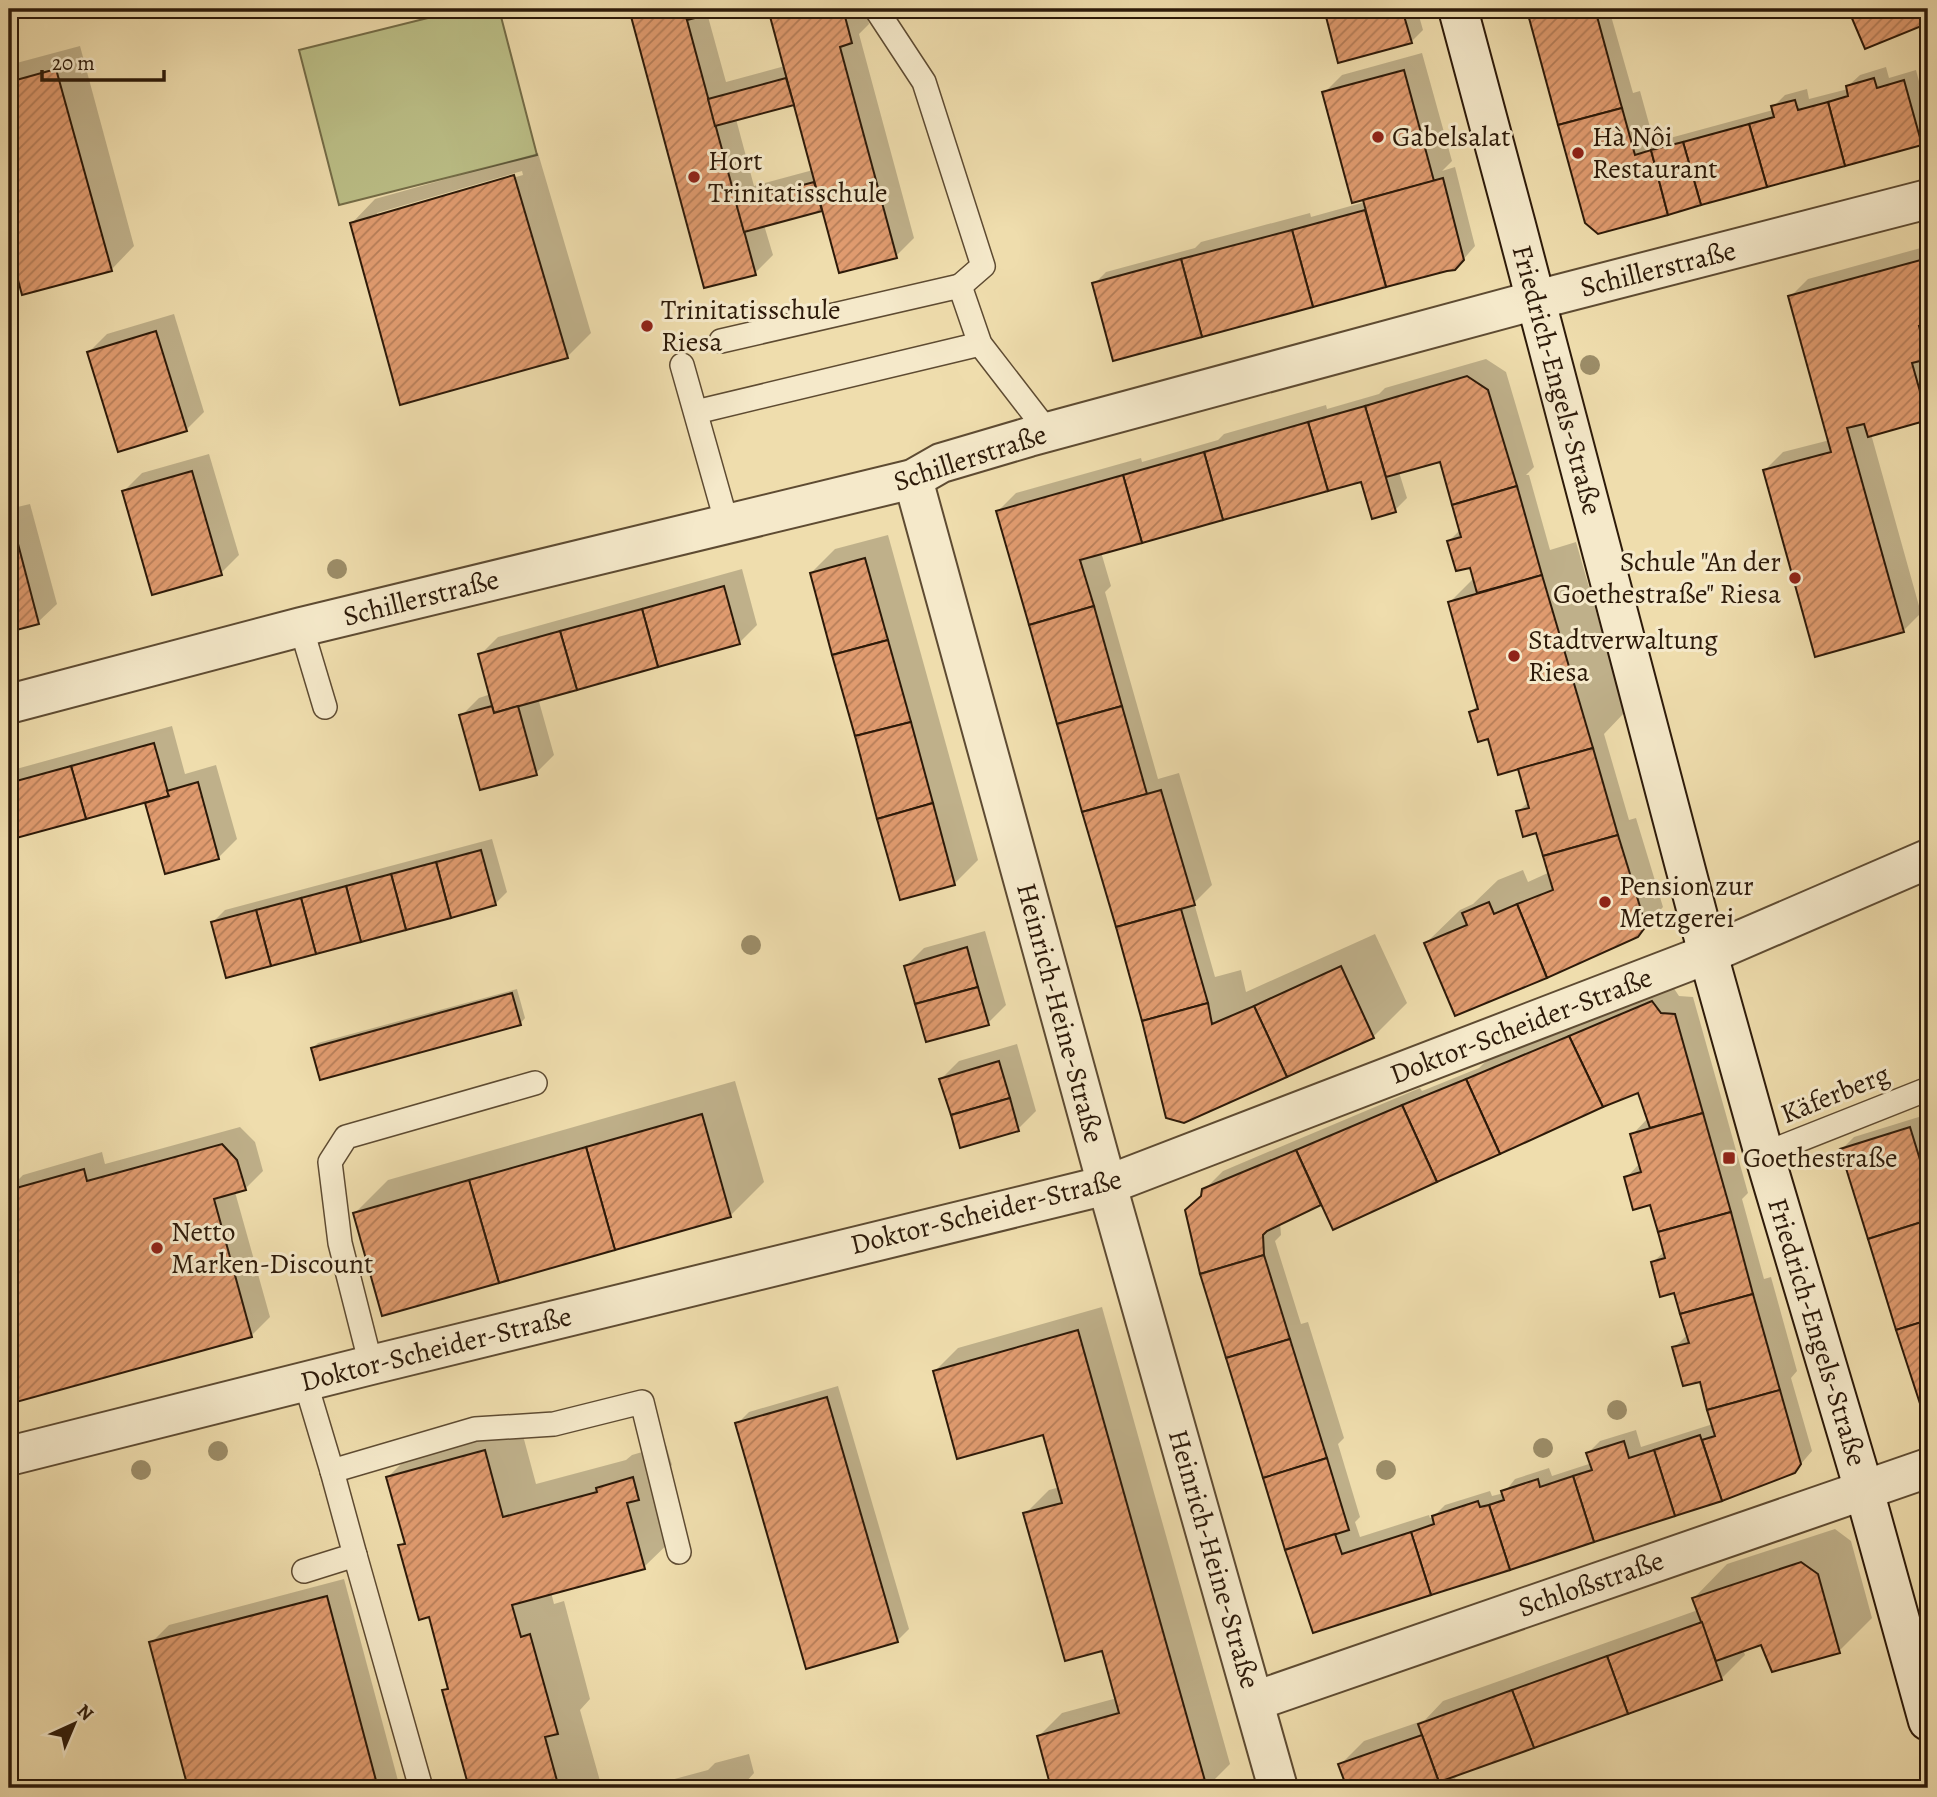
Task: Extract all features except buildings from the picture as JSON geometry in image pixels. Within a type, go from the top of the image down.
[{"type":"street","name":"Friedrich-Engels-Straße","points":[[1458,9],[1708,954],[1764,1154],[1864,1490],[1928,1721]]},
{"type":"street","name":"Schillerstraße","points":[[9,704],[301,627],[914,479],[941,463],[1048,432],[1536,300],[1928,199]]},
{"type":"street","name":"Heinrich-Heine-Straße","points":[[914,479],[1107,1185],[1278,1788]]},
{"type":"street","name":"Doktor-Scheider-Straße","points":[[9,1456],[1107,1185],[1708,954],[1928,859]]},
{"type":"street","name":"Schloßstraße","points":[[1255,1701],[1928,1468]]},
{"type":"lane","points":[[721,341],[960,286],[983,266],[923,82],[876,9]]},
{"type":"lane","points":[[960,286],[980,344],[1048,432]]},
{"type":"lane","points":[[696,412],[980,344]]},
{"type":"lane","points":[[681,365],[727,524]]},
{"type":"lane","points":[[301,627],[325,707]]},
{"type":"lane","points":[[371,1365],[340,1243],[330,1162],[346,1137],[535,1083]]},
{"type":"lane","name":"Käferberg","points":[[1764,1154],[1928,1089]]},
{"type":"lane","points":[[305,1381],[421,1788]]},
{"type":"lane","points":[[332,1471],[475,1429],[554,1424],[642,1402],[679,1552]]},
{"type":"lane","points":[[304,1570],[355,1555]]},
{"type":"green space","points":[[464,9],[499,9],[537,155],[339,205],[299,50]]},
{"type":"place","name":"Gabelsalat","points":[[1378,137]]},
{"type":"place","name":"Hà Nôi Restaurant","points":[[1578,153]]},
{"type":"place","name":"Hort Trinitatisschule","points":[[694,177]]},
{"type":"place","name":"Trinitatisschule Riesa","points":[[647,326]]},
{"type":"place","name":"Schule \"An der Goethestraße\" Riesa","points":[[1795,578]]},
{"type":"place","name":"Stadtverwaltung Riesa","points":[[1514,656]]},
{"type":"place","name":"Pension zur Metzgerei","points":[[1605,902]]},
{"type":"place","name":"Goethestraße","points":[[1729,1158]]},
{"type":"place","name":"Netto Marken-Discount","points":[[157,1248]]}]
